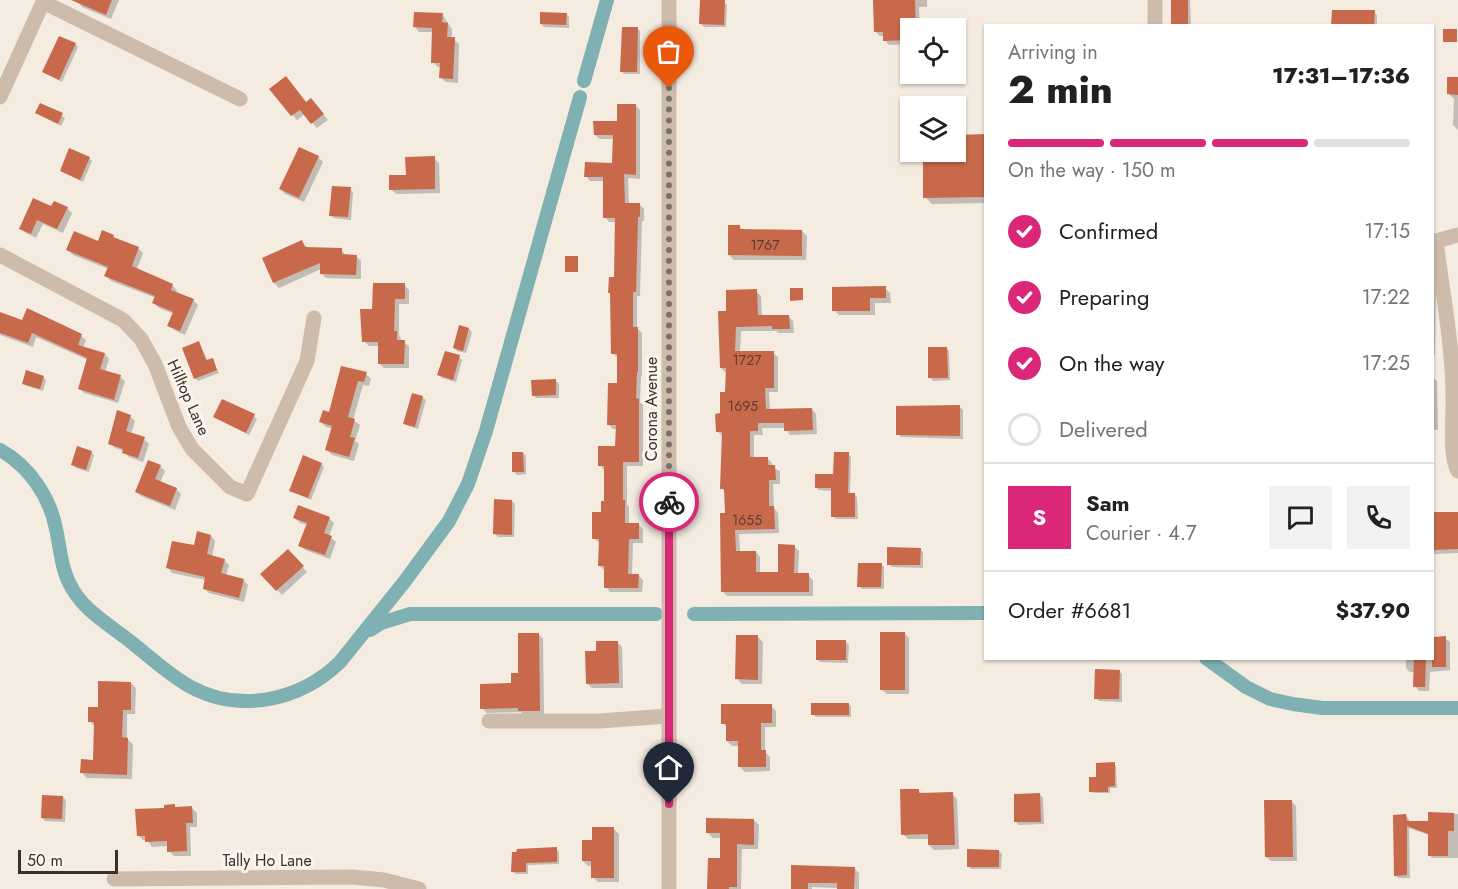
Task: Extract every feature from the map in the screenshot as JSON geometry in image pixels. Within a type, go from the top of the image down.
[{"type":"street","name":"Corona Avenue","points":[[669,0],[669,889]]},
{"type":"street","points":[[1155,0],[1155,24]]},
{"type":"street","points":[[0,97],[43,1],[240,99]]},
{"type":"street","points":[[1458,235],[1434,241],[1453,362],[1455,468],[1458,471]]},
{"type":"street","name":"Hilltop Lane","points":[[0,255],[123,320],[141,339],[155,364],[179,427],[192,449],[230,487],[247,494],[307,361],[314,318]]},
{"type":"street","points":[[489,721],[599,721],[669,716]]},
{"type":"street","name":"Tally Ho Lane","points":[[114,879],[352,877],[384,880],[420,889]]},
{"type":"building","points":[[71,0],[112,0],[106,15]]},
{"type":"building","points":[[700,0],[725,0],[724,25],[699,24]]},
{"type":"building","points":[[873,0],[915,0],[916,18],[900,18],[900,40],[883,41],[883,32],[874,32]]},
{"type":"building","points":[[1171,0],[1188,0],[1188,24],[1171,24]]},
{"type":"building","points":[[1332,10],[1375,10],[1374,24],[1331,24]]},
{"type":"building","points":[[414,12],[443,13],[442,22],[448,23],[447,37],[455,37],[453,79],[439,78],[440,63],[431,63],[432,28],[413,27]]},
{"type":"building","points":[[540,12],[567,13],[566,25],[540,24]]},
{"type":"building","points":[[622,27],[638,27],[637,72],[620,72]]},
{"type":"building","points":[[1443,29],[1457,29],[1457,42],[1443,42]]},
{"type":"building","points":[[59,36],[76,43],[59,80],[42,72]]},
{"type":"building","points":[[286,76],[306,102],[311,98],[324,114],[311,124],[300,110],[291,116],[269,89]]},
{"type":"building","points":[[1447,77],[1458,77],[1458,95],[1447,94]]},
{"type":"building","points":[[40,103],[63,113],[58,124],[35,113]]},
{"type":"building","points":[[617,104],[636,104],[636,175],[624,174],[625,203],[640,203],[636,292],[633,292],[633,327],[638,327],[636,398],[639,399],[639,462],[623,462],[623,500],[625,500],[625,523],[639,523],[639,539],[629,539],[628,574],[639,574],[638,588],[604,588],[604,566],[598,566],[599,539],[592,539],[592,512],[601,512],[601,501],[604,501],[604,466],[598,466],[598,446],[615,446],[616,425],[607,425],[608,383],[617,383],[617,354],[611,354],[610,293],[608,293],[609,277],[614,277],[615,218],[603,218],[603,177],[584,177],[585,162],[612,163],[613,135],[594,135],[593,121],[617,121]]},
{"type":"building","points":[[984,134],[984,197],[923,198],[923,162],[966,162],[966,135]]},
{"type":"building","points":[[299,147],[319,156],[299,198],[279,189]]},
{"type":"building","points":[[69,148],[90,157],[80,180],[60,171]]},
{"type":"building","points":[[435,156],[435,189],[389,190],[389,175],[406,175],[405,157]]},
{"type":"building","points":[[332,186],[351,187],[348,217],[329,216]]},
{"type":"building","points":[[33,198],[51,206],[54,201],[68,207],[57,229],[37,220],[31,234],[19,229]]},
{"type":"building","points":[[728,225],[740,225],[740,229],[802,230],[802,256],[728,255]]},
{"type":"building","points":[[102,230],[139,247],[132,266],[173,284],[171,290],[194,299],[180,331],[167,326],[173,312],[152,303],[155,296],[104,276],[108,267],[66,250],[74,231],[98,241]]},
{"type":"building","points":[[302,240],[305,247],[342,248],[342,254],[357,255],[356,275],[320,274],[320,263],[273,283],[262,258]]},
{"type":"building","points":[[565,256],[578,256],[578,272],[565,272]]},
{"type":"building","points":[[373,283],[405,283],[405,299],[395,299],[394,331],[397,331],[397,340],[405,340],[404,364],[378,364],[378,342],[362,342],[360,309],[372,309]]},
{"type":"building","points":[[886,286],[886,298],[870,298],[870,311],[832,311],[832,287]]},
{"type":"building","points":[[790,288],[803,288],[803,300],[790,301]]},
{"type":"building","points":[[757,289],[758,315],[789,315],[790,329],[772,329],[772,326],[736,327],[735,351],[774,351],[774,388],[765,388],[766,409],[812,408],[813,430],[784,431],[784,423],[758,423],[758,431],[750,431],[750,457],[768,457],[768,465],[775,465],[776,480],[769,480],[769,506],[774,506],[775,529],[735,530],[736,551],[756,551],[756,572],[778,572],[778,544],[795,545],[794,573],[809,573],[809,592],[721,592],[720,513],[725,513],[724,489],[720,489],[722,432],[716,432],[715,414],[720,413],[720,392],[725,392],[726,368],[720,368],[718,311],[726,311],[726,290]]},
{"type":"building","points":[[27,308],[82,334],[78,345],[105,353],[100,369],[121,375],[114,400],[78,389],[87,358],[32,333],[28,343],[0,333],[0,312],[22,320]]},
{"type":"building","points":[[459,325],[469,328],[463,351],[453,348]]},
{"type":"building","points":[[199,341],[206,360],[213,358],[217,370],[194,379],[182,348]]},
{"type":"building","points":[[928,347],[947,347],[948,378],[928,378]]},
{"type":"building","points":[[445,351],[460,355],[453,380],[437,375]]},
{"type":"building","points":[[341,366],[367,372],[364,382],[358,381],[348,417],[355,419],[350,437],[355,438],[349,457],[325,450],[332,426],[319,422],[323,410],[329,412]]},
{"type":"building","points":[[26,370],[44,376],[40,389],[22,384]]},
{"type":"building","points":[[556,379],[556,395],[532,396],[531,380]]},
{"type":"building","points":[[412,393],[423,396],[415,427],[403,424]]},
{"type":"building","points":[[222,399],[255,414],[246,433],[213,417]]},
{"type":"building","points":[[960,405],[960,436],[896,435],[896,406]]},
{"type":"building","points":[[117,410],[131,415],[126,431],[145,437],[138,458],[122,453],[123,449],[108,444]]},
{"type":"building","points":[[77,446],[92,451],[86,470],[71,465]]},
{"type":"building","points":[[512,452],[523,452],[524,472],[512,472]]},
{"type":"building","points":[[834,452],[849,452],[848,493],[855,493],[855,517],[831,517],[831,488],[815,488],[815,474],[833,474]]},
{"type":"building","points":[[303,455],[322,463],[308,498],[289,491]]},
{"type":"building","points":[[148,460],[161,465],[155,479],[177,488],[170,506],[135,492]]},
{"type":"building","points":[[494,499],[512,500],[512,535],[493,534]]},
{"type":"building","points":[[298,505],[330,517],[324,533],[332,536],[325,555],[298,546],[307,523],[293,518]]},
{"type":"building","points":[[1434,512],[1458,512],[1458,549],[1434,550]]},
{"type":"building","points":[[197,531],[211,535],[207,554],[225,559],[221,573],[244,579],[239,598],[203,589],[205,577],[166,568],[172,541],[194,545]]},
{"type":"building","points":[[887,547],[921,548],[920,565],[887,565]]},
{"type":"building","points":[[288,549],[304,566],[276,591],[260,574]]},
{"type":"building","points":[[858,563],[882,563],[881,587],[857,587]]},
{"type":"building","points":[[880,632],[905,632],[905,690],[880,690]]},
{"type":"building","points":[[518,633],[539,633],[540,711],[518,711],[518,708],[480,709],[480,684],[511,683],[511,673],[518,673]]},
{"type":"building","points":[[736,635],[758,635],[758,680],[735,679]]},
{"type":"building","points":[[1446,636],[1446,667],[1432,667],[1434,637]]},
{"type":"building","points":[[816,640],[846,640],[846,660],[816,660]]},
{"type":"building","points":[[596,641],[618,641],[619,683],[586,684],[585,651],[596,651]]},
{"type":"building","points":[[1414,660],[1426,660],[1425,687],[1413,687]]},
{"type":"building","points":[[1095,669],[1120,670],[1119,699],[1094,699]]},
{"type":"building","points":[[98,681],[131,682],[131,710],[123,710],[122,737],[128,738],[127,775],[80,773],[81,759],[93,760],[94,722],[88,722],[88,707],[98,707]]},
{"type":"building","points":[[811,703],[849,703],[849,715],[811,715]]},
{"type":"building","points":[[721,704],[772,704],[772,723],[761,723],[761,750],[766,750],[766,767],[738,767],[738,741],[726,741],[726,724],[721,724]]},
{"type":"building","points":[[1115,762],[1115,786],[1108,787],[1108,792],[1089,792],[1089,777],[1096,777],[1096,763]]},
{"type":"building","points":[[900,789],[919,789],[919,793],[953,792],[955,845],[928,845],[928,834],[901,835]]},
{"type":"building","points":[[1040,793],[1041,822],[1014,822],[1014,794]]},
{"type":"building","points":[[42,795],[63,796],[62,819],[41,818]]},
{"type":"building","points":[[1264,800],[1292,800],[1293,857],[1265,857]]},
{"type":"building","points":[[175,804],[175,807],[192,806],[193,823],[186,823],[187,851],[167,852],[167,841],[145,842],[145,836],[137,836],[135,809],[164,808],[164,805]]},
{"type":"building","points":[[1428,812],[1454,813],[1454,831],[1448,831],[1448,856],[1428,856],[1428,834],[1407,826],[1407,875],[1394,876],[1393,815],[1406,814],[1407,821],[1428,821]]},
{"type":"building","points":[[706,818],[754,819],[754,845],[737,844],[737,887],[707,889],[708,858],[720,858],[720,833],[706,833]]},
{"type":"building","points":[[592,827],[614,827],[614,878],[591,878],[591,861],[582,861],[582,840],[592,840]]},
{"type":"building","points":[[557,847],[557,862],[526,863],[526,872],[511,872],[512,852],[516,852],[517,849]]},
{"type":"building","points":[[967,849],[999,850],[999,867],[967,867]]},
{"type":"building","points":[[791,865],[855,867],[854,889],[837,889],[837,883],[808,883],[808,889],[791,889]]},
{"type":"waterway","points":[[584,81],[607,0]]},
{"type":"waterway","points":[[0,450],[29,474],[49,505],[66,576],[78,598],[99,618],[166,671],[208,695],[228,700],[268,699],[307,686],[340,662],[405,581],[449,521],[468,484],[486,431],[580,97]]},
{"type":"waterway","points":[[694,614],[984,613]]},
{"type":"waterway","points":[[370,630],[381,623],[410,614],[656,614]]},
{"type":"waterway","points":[[1209,660],[1246,687],[1270,699],[1293,704],[1322,708],[1458,708]]},
{"type":"way so far","points":[[669,88],[669,502]]},
{"type":"route","points":[[669,502],[669,804]]}]
